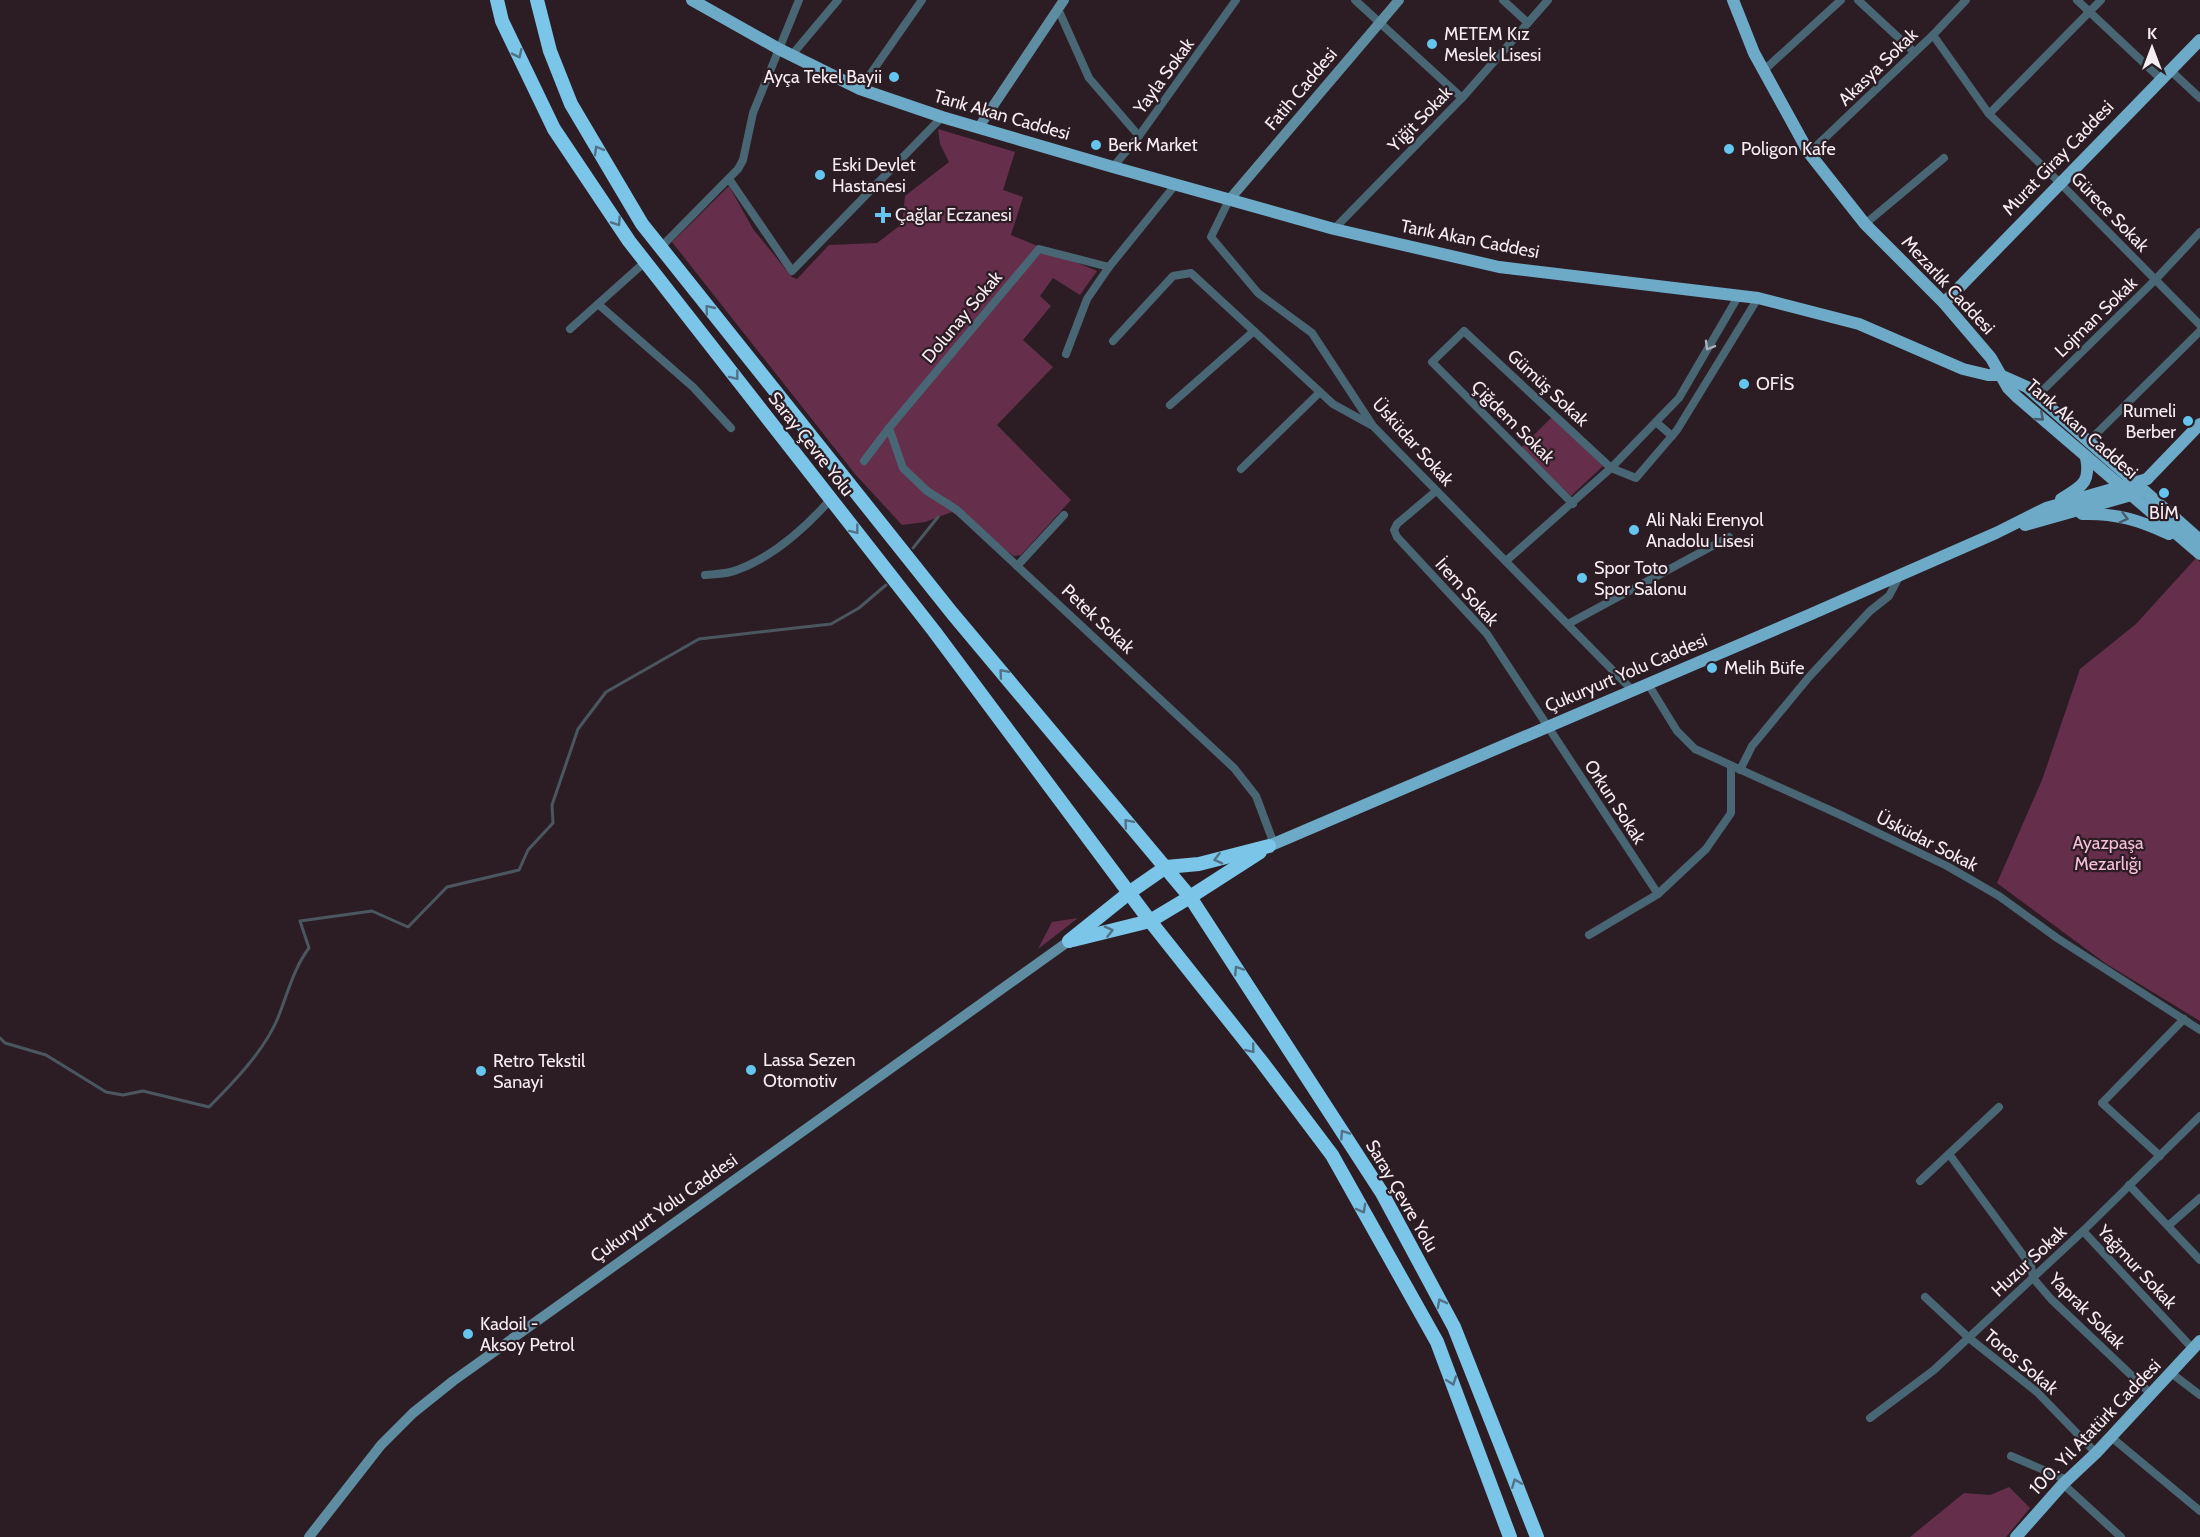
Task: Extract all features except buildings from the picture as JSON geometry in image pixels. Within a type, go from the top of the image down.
[{"type":"highway","name":"Saray Çevre Yolu","points":[[497,0],[502,21],[554,129],[645,262],[934,631],[1150,921]]},
{"type":"highway","name":"Saray Çevre Yolu","points":[[537,0],[550,51],[571,104],[642,224],[952,613],[1190,897],[1382,1193],[1405,1234],[1454,1327],[1537,1537]]},
{"type":"highway","points":[[1069,941],[1130,892],[1166,867],[1199,864],[1272,845]]},
{"type":"highway","points":[[1069,941],[1150,921],[1272,845]]},
{"type":"highway","points":[[1150,921],[1262,1062],[1332,1155],[1437,1342],[1510,1537]]},
{"type":"main road","name":"Tarık Akan Caddesi","points":[[692,0],[791,56],[860,89],[942,117],[1113,167],[1334,230],[1499,267],[1758,298],[1859,324],[1963,369],[1988,375],[2000,375],[2017,397],[2200,554]]},
{"type":"main road","name":"Fatih Caddesi","points":[[1229,200],[1400,0]]},
{"type":"main road","name":"Mezarlık Caddesi","points":[[1733,0],[1754,53],[1809,153],[1865,224],[1944,303],[1991,358],[2000,375]]},
{"type":"main road","points":[[979,128],[1061,4]]},
{"type":"main road","name":"Murat Giray Caddesi","points":[[1944,303],[2200,40]]},
{"type":"main road","points":[[2000,375],[2027,387],[2133,482]]},
{"type":"main road","points":[[2200,424],[2146,485],[2200,540]]},
{"type":"main road","name":"Çukuryurt Yolu Caddesi","points":[[1272,845],[1996,533],[2046,508],[2084,483],[2089,471],[2086,457]]},
{"type":"main road","name":"Çukuryurt Yolu Caddesi","points":[[2046,508],[2133,482],[2146,485]]},
{"type":"main road","name":"Çukuryurt Yolu Caddesi","points":[[1996,533],[2130,495],[2146,485]]},
{"type":"main road","name":"Çukuryurt Yolu Caddesi","points":[[2066,514],[2109,513],[2149,525],[2184,540]]},
{"type":"main road","name":"Çukuryurt Yolu Caddesi","points":[[309,1537],[381,1445],[413,1413],[453,1381],[1069,941]]},
{"type":"main road","name":"100. Yıl Atatürk Caddesi","points":[[2016,1537],[2065,1482],[2096,1453],[2196,1345]]},
{"type":"street","points":[[660,248],[738,169],[743,160],[753,113],[799,0]]},
{"type":"street","points":[[791,56],[838,0]]},
{"type":"street","points":[[860,89],[922,0]]},
{"type":"street","name":"Yayla Sokak","points":[[1113,167],[1139,135],[1236,0]]},
{"type":"street","points":[[1355,0],[1462,98]]},
{"type":"street","points":[[1503,0],[1528,23]]},
{"type":"street","name":"Yiğit Sokak","points":[[1334,230],[1462,98],[1548,0]]},
{"type":"street","points":[[1858,0],[1914,52]]},
{"type":"street","name":"Akasya Sokak","points":[[1809,153],[1966,0]]},
{"type":"street","points":[[2077,0],[2166,74],[2200,98]]},
{"type":"street","points":[[1989,114],[2102,0]]},
{"type":"street","points":[[1763,71],[1839,1]]},
{"type":"street","points":[[1061,4],[1089,78],[1139,135]]},
{"type":"street","name":"Gürece Sokak","points":[[1933,34],[1989,114],[2060,182],[2200,325]]},
{"type":"street","points":[[729,179],[792,272],[942,117]]},
{"type":"street","points":[[1865,224],[1944,158]]},
{"type":"street","points":[[1066,354],[1087,299],[1109,267],[1176,184]]},
{"type":"street","name":"Üsküdar Sokak","points":[[1229,200],[1211,237],[1258,293],[1312,333],[1373,426],[1632,690]]},
{"type":"street","name":"Lojman Sokak","points":[[2037,396],[2155,280],[2200,232]]},
{"type":"street","name":"Dolunay Sokak","points":[[864,461],[1039,249],[1109,267]]},
{"type":"street","points":[[570,329],[645,262]]},
{"type":"street","points":[[1113,341],[1173,276],[1191,273],[1333,404],[1373,426]]},
{"type":"street","points":[[1506,561],[1573,504],[1679,398],[1739,295]]},
{"type":"street","points":[[1611,468],[1636,478],[1672,436],[1758,298]]},
{"type":"street","points":[[598,304],[693,387],[731,428]]},
{"type":"street","points":[[1170,405],[1254,331]]},
{"type":"street","name":"Gümüş Sokak","points":[[1432,362],[1464,331],[1611,468]]},
{"type":"street","points":[[2088,442],[2200,331]]},
{"type":"street","name":"Çiğdem Sokak","points":[[1432,362],[1573,504]]},
{"type":"street","points":[[1242,470],[1320,392]]},
{"type":"street","points":[[1656,422],[1672,436]]},
{"type":"street","name":"Petek Sokak","points":[[889,428],[903,468],[927,491],[957,510],[1234,768],[1256,796],[1272,845]]},
{"type":"street","name":"İrem Sokak","points":[[1437,491],[1397,524],[1394,530],[1397,537],[1487,634],[1547,726]]},
{"type":"street","points":[[705,575],[736,571],[759,559],[806,527],[831,499]]},
{"type":"street","points":[[1017,566],[1064,515]]},
{"type":"street","points":[[1568,624],[1729,537]]},
{"type":"street","points":[[1740,770],[1752,746],[1809,677],[1870,611],[1889,596],[1901,574]]},
{"type":"street","name":"Üsküdar Sokak","points":[[1648,684],[1677,731],[1695,748],[1845,817],[1968,878],[1999,896],[2057,938],[2200,1030]]},
{"type":"street","name":"Orkun Sokak","points":[[1547,726],[1658,894]]},
{"type":"street","points":[[1589,935],[1658,894],[1706,849],[1731,813],[1731,766]]},
{"type":"street","points":[[2160,1156],[2102,1103],[2184,1019]]},
{"type":"street","points":[[1920,1181],[2000,1107]]},
{"type":"street","name":"Huzur Sokak","points":[[1870,1418],[1934,1371],[2083,1232],[2200,1116]]},
{"type":"street","name":"Yaprak Sokak","points":[[1949,1154],[2031,1266],[2034,1278],[2050,1299],[2151,1394]]},
{"type":"street","points":[[2129,1185],[2200,1260]]},
{"type":"street","points":[[2168,1226],[2200,1198]]},
{"type":"street","name":"Yağmur Sokak","points":[[2083,1232],[2196,1345]]},
{"type":"street","name":"Toros Sokak","points":[[1925,1297],[1969,1338],[2037,1392],[2096,1453]]},
{"type":"street","points":[[2171,1373],[2200,1395]]},
{"type":"street","points":[[2111,1437],[2200,1511]]},
{"type":"street","points":[[2011,1456],[2065,1482],[2121,1537]]},
{"type":"green space","points":[[938,129],[1015,152],[1003,190],[1023,197],[1011,235],[1097,271],[1080,295],[1053,278],[1040,296],[1051,306],[1023,340],[1053,367],[997,425],[1071,500],[1021,555],[1014,556],[952,512],[925,522],[902,525],[855,474],[672,242],[729,186],[753,229],[792,277],[797,279],[829,245],[877,243],[902,224],[905,196],[949,162],[940,144]]},
{"type":"green space","points":[[1552,417],[1603,466],[1571,496],[1521,448]]},
{"type":"green space","name":"Ayazpaşa Mezarlığı","points":[[2196,558],[2200,562],[2200,1021],[2105,963],[1997,883],[2042,780],[2080,669],[2136,624]]},
{"type":"green space","points":[[1078,918],[1038,949],[1052,922]]},
{"type":"green space","points":[[2009,1487],[2030,1508],[2006,1537],[1910,1537],[1964,1493],[1990,1495]]},
{"type":"waterway","points":[[913,548],[938,517]]},
{"type":"waterway","points":[[0,1038],[5,1043],[46,1055],[106,1092],[123,1095],[143,1091],[209,1107],[256,1055],[277,1020],[294,974],[309,948],[300,921],[372,911],[408,927],[447,887],[519,870],[528,850],[553,823],[552,805],[578,729],[606,692],[699,639],[831,624],[859,608],[886,585]]},
{"type":"place","name":"METEM Kız Meslek Lisesi","points":[[1432,44]]},
{"type":"place","name":"Ayça Tekel Bayii","points":[[894,77]]},
{"type":"place","name":"Berk Market","points":[[1096,145]]},
{"type":"place","name":"Poligon Kafe","points":[[1729,149]]},
{"type":"place","name":"Eski Devlet Hastanesi","points":[[820,175]]},
{"type":"place","name":"Çağlar Eczanesi","points":[[883,215]]},
{"type":"place","name":"OFİS","points":[[1744,384]]},
{"type":"place","name":"Rumeli Berber","points":[[2188,421]]},
{"type":"place","name":"BİM","points":[[2164,493]]},
{"type":"place","name":"Ali Naki Erenyol Anadolu Lisesi","points":[[1634,530]]},
{"type":"place","name":"Spor Toto Spor Salonu","points":[[1582,578]]},
{"type":"place","name":"Melih Büfe","points":[[1712,668]]},
{"type":"place","name":"Lassa Sezen Otomotiv","points":[[751,1070]]},
{"type":"place","name":"Retro Tekstil Sanayi","points":[[481,1071]]},
{"type":"place","name":"Kadoil - Aksoy Petrol","points":[[468,1334]]}]
